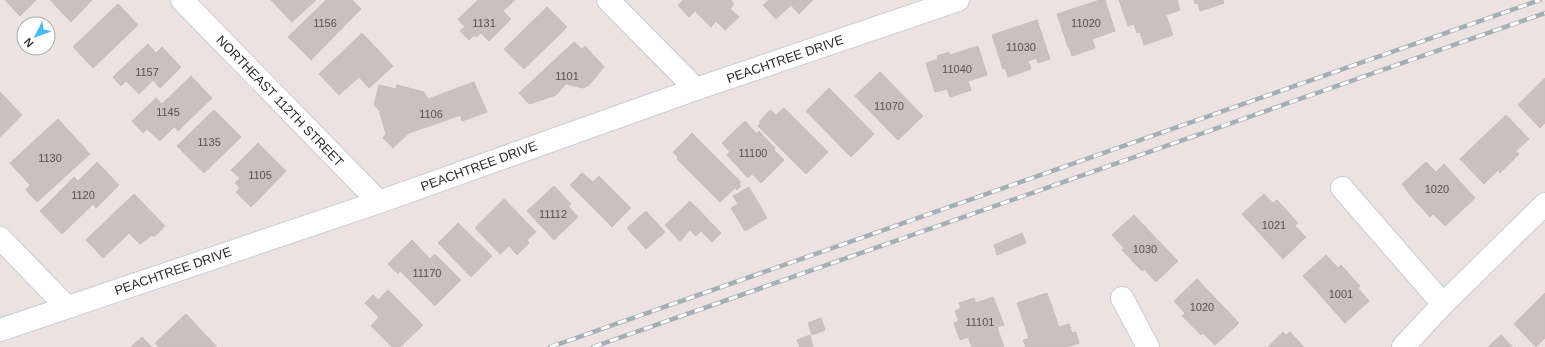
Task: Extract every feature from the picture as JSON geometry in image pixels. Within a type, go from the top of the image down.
[{"type":"street","name":"NORTHEAST 112TH STREET","points":[[182,0],[379,202]]},
{"type":"street","points":[[608,0],[696,89]]},
{"type":"street","name":"PEACHTREE DRIVE","points":[[0,330],[379,202],[696,89],[958,0]]},
{"type":"street","points":[[1342,188],[1443,304]]},
{"type":"street","points":[[1403,347],[1443,304],[1545,204]]},
{"type":"street","points":[[0,238],[67,307]]},
{"type":"street","points":[[1122,298],[1148,347]]},
{"type":"building","points":[[5,0],[36,0],[20,16]]},
{"type":"building","points":[[50,0],[92,0],[71,22]]},
{"type":"building","points":[[271,0],[316,0],[292,22]]},
{"type":"building","points":[[326,0],[352,0],[361,9],[311,60],[288,37]]},
{"type":"building","points":[[478,0],[515,0],[503,11],[511,19],[489,41],[481,33],[476,37],[474,35],[469,40],[460,31],[465,27],[458,19]]},
{"type":"building","points":[[683,0],[731,0],[734,4],[730,9],[739,17],[725,30],[716,21],[711,27],[695,11],[689,17],[678,5]]},
{"type":"building","points":[[769,0],[812,1],[799,14],[791,5],[776,19],[763,5]]},
{"type":"building","points":[[1100,0],[1105,0],[1115,31],[1092,39],[1095,48],[1072,56],[1057,14]]},
{"type":"building","points":[[1119,0],[1177,0],[1180,10],[1166,15],[1173,35],[1144,45],[1140,32],[1137,33],[1134,24],[1128,26]]},
{"type":"building","points":[[1194,0],[1223,0],[1224,3],[1200,11],[1198,3],[1195,4]]},
{"type":"building","points":[[118,4],[138,25],[93,68],[73,47]]},
{"type":"building","points":[[547,7],[567,27],[524,69],[504,49]]},
{"type":"building","points":[[1037,20],[1050,59],[1038,63],[1036,58],[1028,61],[1031,69],[1008,77],[1005,68],[1003,69],[992,35]]},
{"type":"building","points":[[362,33],[393,66],[369,88],[359,77],[339,95],[319,74]]},
{"type":"building","points":[[574,42],[582,49],[585,46],[604,67],[589,85],[583,88],[566,84],[556,95],[529,104],[519,93]]},
{"type":"building","points":[[148,44],[156,53],[162,47],[181,67],[160,88],[153,80],[139,94],[126,81],[121,86],[113,77]]},
{"type":"building","points":[[978,46],[987,75],[968,81],[971,90],[950,97],[947,89],[935,92],[926,63],[938,59],[937,56],[949,52],[950,55]]},
{"type":"building","points":[[880,72],[923,116],[898,140],[855,96]]},
{"type":"building","points":[[191,76],[212,98],[178,131],[174,127],[160,141],[147,129],[143,133],[132,121],[156,98],[162,104]]},
{"type":"building","points":[[1545,78],[1545,123],[1540,128],[1518,105]]},
{"type":"building","points":[[474,82],[487,112],[462,121],[461,115],[409,133],[393,148],[383,138],[386,134],[379,110],[374,105],[379,85],[396,89],[397,85],[424,92],[428,99]]},
{"type":"building","points":[[829,88],[874,134],[851,157],[806,111]]},
{"type":"building","points":[[0,92],[22,115],[0,137]]},
{"type":"building","points":[[784,108],[828,152],[806,174],[758,126],[761,123],[759,122],[770,110],[776,115]]},
{"type":"building","points":[[214,110],[241,137],[204,173],[177,146]]},
{"type":"building","points":[[1506,115],[1529,139],[1516,151],[1519,154],[1500,173],[1498,170],[1484,184],[1460,159]]},
{"type":"building","points":[[58,119],[90,154],[37,202],[26,190],[30,185],[10,163]]},
{"type":"building","points":[[745,121],[757,134],[759,131],[784,160],[761,183],[752,174],[748,178],[727,155],[730,152],[722,143]]},
{"type":"building","points":[[692,133],[741,182],[739,184],[741,186],[737,190],[735,188],[720,202],[677,159],[678,157],[673,152]]},
{"type":"building","points":[[258,143],[286,171],[251,207],[236,192],[240,188],[235,183],[240,178],[231,170]]},
{"type":"building","points":[[97,162],[119,185],[96,208],[93,204],[62,234],[40,211],[74,177],[78,181]]},
{"type":"building","points":[[1426,162],[1436,172],[1444,164],[1475,198],[1445,226],[1433,214],[1430,217],[1402,184]]},
{"type":"building","points":[[582,173],[593,182],[599,176],[631,208],[612,227],[570,185]]},
{"type":"building","points":[[554,186],[571,204],[568,206],[578,217],[554,240],[527,211]]},
{"type":"building","points":[[749,187],[767,218],[745,231],[731,208],[738,204],[733,196]]},
{"type":"building","points":[[134,194],[165,226],[154,237],[152,235],[140,244],[129,233],[103,258],[86,240]]},
{"type":"building","points":[[1264,194],[1273,203],[1277,200],[1298,223],[1295,226],[1306,237],[1283,259],[1242,214]]},
{"type":"building","points":[[504,199],[536,232],[527,240],[529,243],[517,255],[509,246],[500,254],[475,228]]},
{"type":"building","points":[[690,201],[721,233],[712,242],[701,231],[696,236],[690,230],[680,241],[665,225]]},
{"type":"building","points":[[646,211],[665,232],[646,249],[627,228]]},
{"type":"building","points":[[1134,215],[1178,261],[1156,282],[1144,269],[1142,271],[1122,250],[1124,248],[1112,235]]},
{"type":"building","points":[[458,223],[492,256],[471,277],[438,243]]},
{"type":"building","points":[[1022,233],[1026,243],[997,255],[994,245]]},
{"type":"building","points":[[412,240],[430,259],[435,254],[461,280],[435,306],[400,271],[398,274],[388,264]]},
{"type":"building","points":[[1326,255],[1338,268],[1341,265],[1360,286],[1358,288],[1369,301],[1345,323],[1303,276]]},
{"type":"building","points":[[1197,279],[1239,323],[1215,345],[1203,333],[1201,335],[1182,316],[1185,313],[1174,301]]},
{"type":"building","points":[[388,290],[423,325],[400,347],[392,347],[371,326],[379,317],[365,303],[373,295],[378,300]]},
{"type":"building","points":[[1047,293],[1059,327],[1069,324],[1072,333],[1076,332],[1079,343],[1067,347],[1026,347],[1023,340],[1029,338],[1017,303]]},
{"type":"building","points":[[1545,293],[1545,338],[1536,347],[1514,324]]},
{"type":"building","points":[[993,297],[1004,325],[997,327],[1004,347],[972,347],[968,337],[960,340],[954,323],[959,321],[955,311],[961,308],[959,303],[974,298],[976,303]]},
{"type":"building","points":[[186,314],[217,347],[159,347],[155,343]]},
{"type":"building","points":[[821,318],[825,330],[812,335],[808,323]]},
{"type":"building","points":[[1283,332],[1286,335],[1290,332],[1304,347],[1268,347]]},
{"type":"building","points":[[810,335],[813,347],[800,347],[797,340]]},
{"type":"building","points":[[1501,335],[1513,347],[1488,347]]},
{"type":"building","points":[[142,337],[152,347],[131,347]]},
{"type":"railway","points":[[550,347],[1540,0]]},
{"type":"railway","points":[[593,347],[1545,13]]}]
